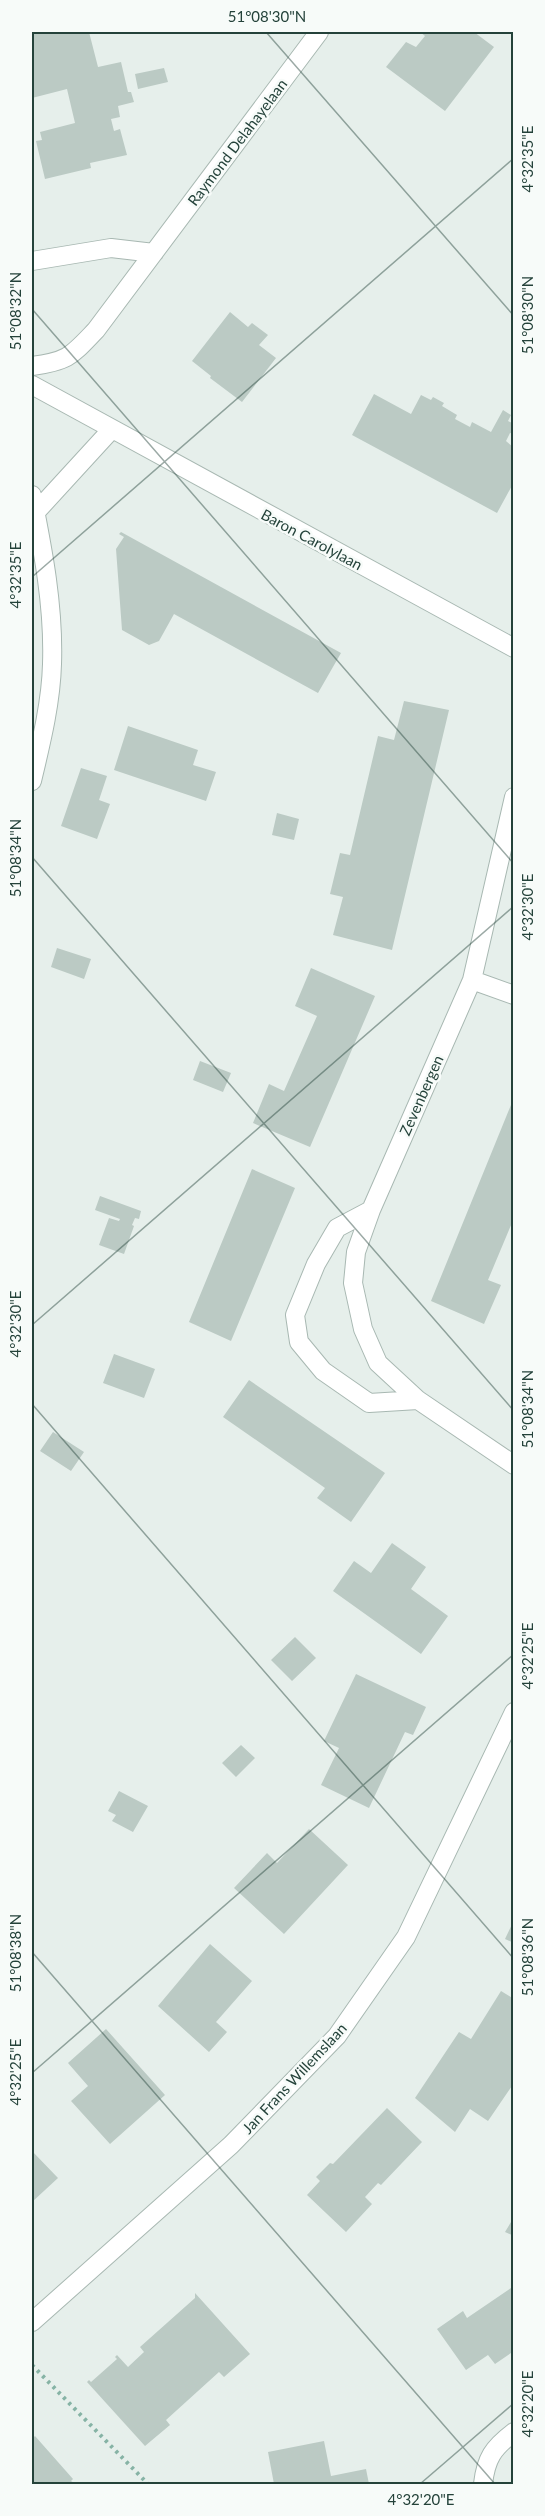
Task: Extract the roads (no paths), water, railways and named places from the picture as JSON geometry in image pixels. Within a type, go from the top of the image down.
[{"type":"street","name":"Raymond Delahayelaan","points":[[32,366],[70,357],[96,330],[319,32]]},
{"type":"street","points":[[32,261],[111,248],[154,253]]},
{"type":"street","name":"Baron Carolylaan","points":[[32,385],[513,648]]},
{"type":"street","points":[[32,781],[42,741],[52,664],[50,596],[33,504],[112,429]]},
{"type":"street","name":"Zevenbergen","points":[[513,797],[472,980],[371,1210],[356,1252],[353,1283],[363,1329],[378,1363],[418,1400],[513,1465]]},
{"type":"street","points":[[472,980],[513,995]]},
{"type":"street","points":[[371,1210],[338,1228],[315,1264],[295,1315],[299,1342],[323,1371],[369,1403],[418,1400]]},
{"type":"street","name":"Jan Frans Willemslaan","points":[[32,2322],[231,2145],[337,2036],[406,1937],[513,1712]]},
{"type":"street","points":[[483,2484],[485,2465],[497,2444],[513,2432]]}]
